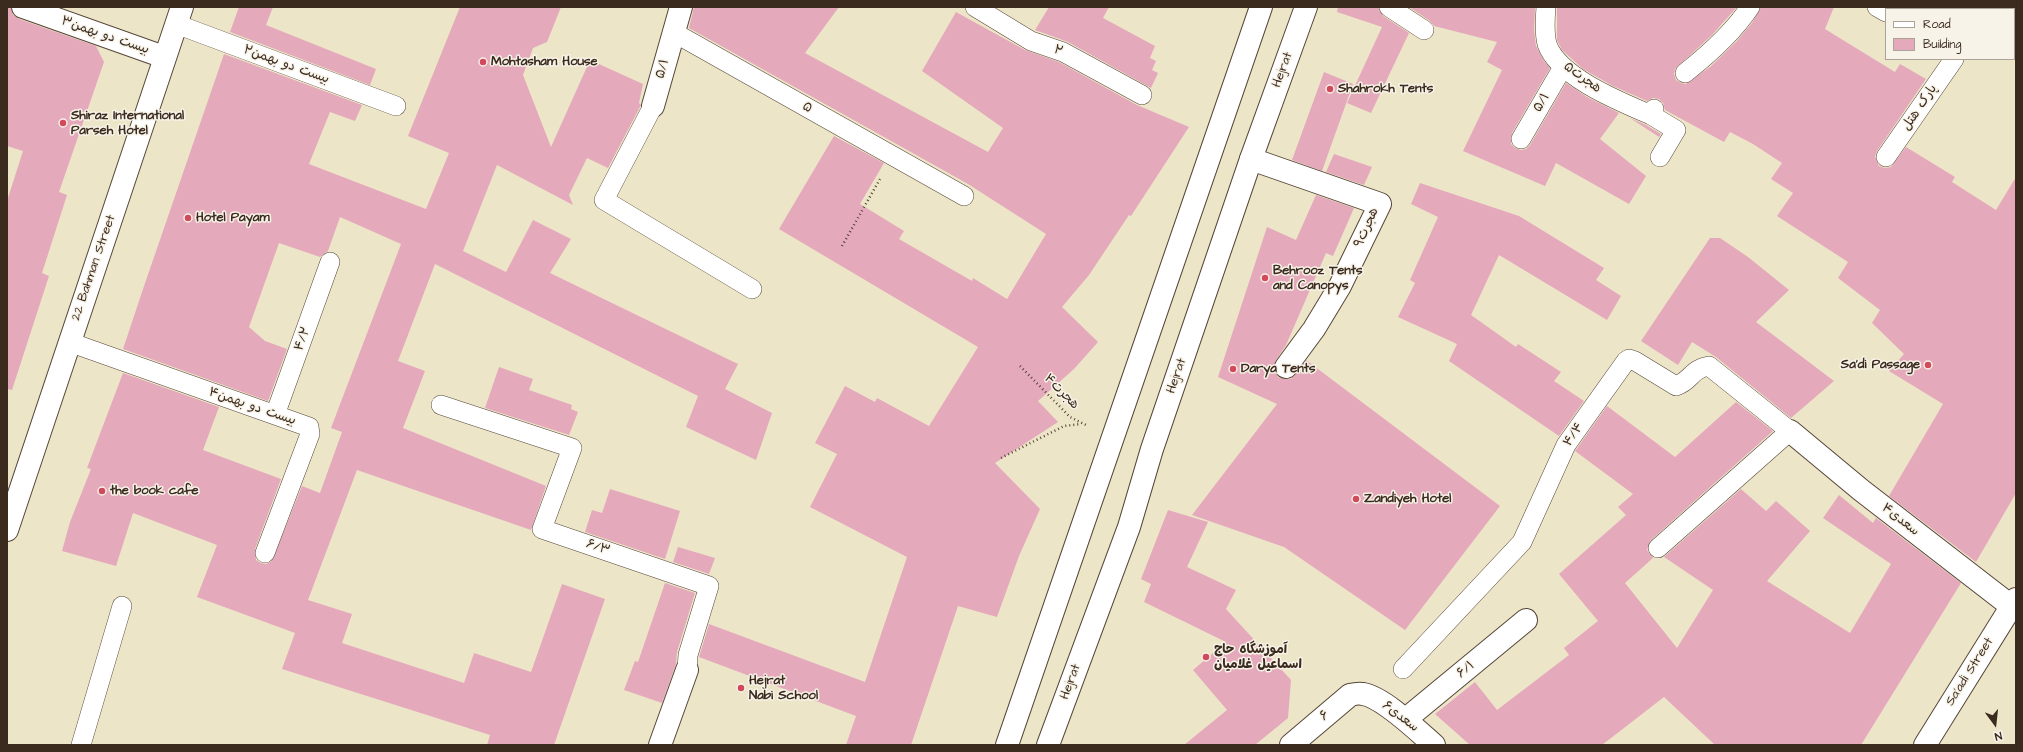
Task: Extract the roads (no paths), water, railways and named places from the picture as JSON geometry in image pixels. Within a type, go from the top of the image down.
[{"type":"street","name":"بیست دو بهمن۳","points":[[23,7],[164,57]]},
{"type":"street","points":[[673,32],[681,7]]},
{"type":"street","points":[[1008,745],[1261,7]]},
{"type":"street","name":"Hejrat","points":[[1048,745],[1129,527],[1152,449],[1251,158],[1306,7]]},
{"type":"street","name":"22 Bahman Street","points":[[7,530],[164,57],[179,16]]},
{"type":"street","name":"۵/۱","points":[[653,106],[673,32]]},
{"type":"street","name":"هجرت۹","points":[[1251,158],[1380,204],[1340,286],[1314,329],[1286,367]]},
{"type":"street","name":"سعدی۴","points":[[1790,431],[1861,490],[2014,603]]},
{"type":"street","name":"Sa'adi Street","points":[[1925,745],[2014,603]]},
{"type":"street","name":"۶/۱","points":[[1406,719],[1526,620]]},
{"type":"street","name":"۶/۳","points":[[660,745],[687,670]]},
{"type":"street","name":"سعدی۶","points":[[1362,694],[1373,697],[1406,719],[1434,745]]},
{"type":"street","name":"۶","points":[[1291,745],[1350,695],[1362,694]]},
{"type":"lane","name":"۲","points":[[975,7],[1031,41],[1063,52],[1142,95]]},
{"type":"lane","points":[[1389,7],[1424,30]]},
{"type":"lane","name":"هجرت۵","points":[[1546,7],[1545,29],[1548,45],[1563,67],[1596,90],[1653,112],[1676,130],[1660,157]]},
{"type":"lane","points":[[1685,73],[1712,52],[1743,18],[1750,7]]},
{"type":"lane","name":"بیست دو بهمن۲","points":[[179,16],[396,106]]},
{"type":"lane","name":"۵","points":[[673,32],[964,196]]},
{"type":"lane","name":"پارک هتل","points":[[1886,157],[1953,60]]},
{"type":"lane","name":"۵/۱","points":[[1521,139],[1563,67]]},
{"type":"lane","points":[[653,106],[604,200],[752,289]]},
{"type":"lane","name":"۴/۲","points":[[275,415],[330,262]]},
{"type":"lane","name":"بیست دو بهمن۴","points":[[69,342],[309,427],[310,434],[265,553]]},
{"type":"lane","name":"۴/۴","points":[[1403,669],[1522,542],[1566,445],[1626,361],[1629,359],[1635,361],[1676,386],[1684,384],[1697,368],[1709,366],[1790,431]]},
{"type":"lane","name":"۶/۳","points":[[440,405],[572,448],[542,529],[709,586],[688,655],[687,670]]},
{"type":"lane","points":[[1658,548],[1790,431]]},
{"type":"lane","points":[[81,745],[122,606]]},
{"type":"place","name":"Mohtasham House","points":[[483,62]]},
{"type":"place","name":"Shahrokh Tents","points":[[1330,89]]},
{"type":"place","name":"Shiraz International Parseh Hotel","points":[[63,123]]},
{"type":"place","name":"Hotel Payam","points":[[188,218]]},
{"type":"place","name":"Behrooz Tents and Canopys","points":[[1265,278]]},
{"type":"place","name":"Sa'di Passage","points":[[1928,365]]},
{"type":"place","name":"Darya Tents","points":[[1233,369]]},
{"type":"place","name":"the book cafe","points":[[102,491]]},
{"type":"place","name":"Zandiyeh Hotel","points":[[1356,499]]},
{"type":"place","name":"آموزشگاه حاج اسماعیل غلامیان","points":[[1206,657]]},
{"type":"place","name":"Hejrat Nabi School","points":[[741,688]]}]
